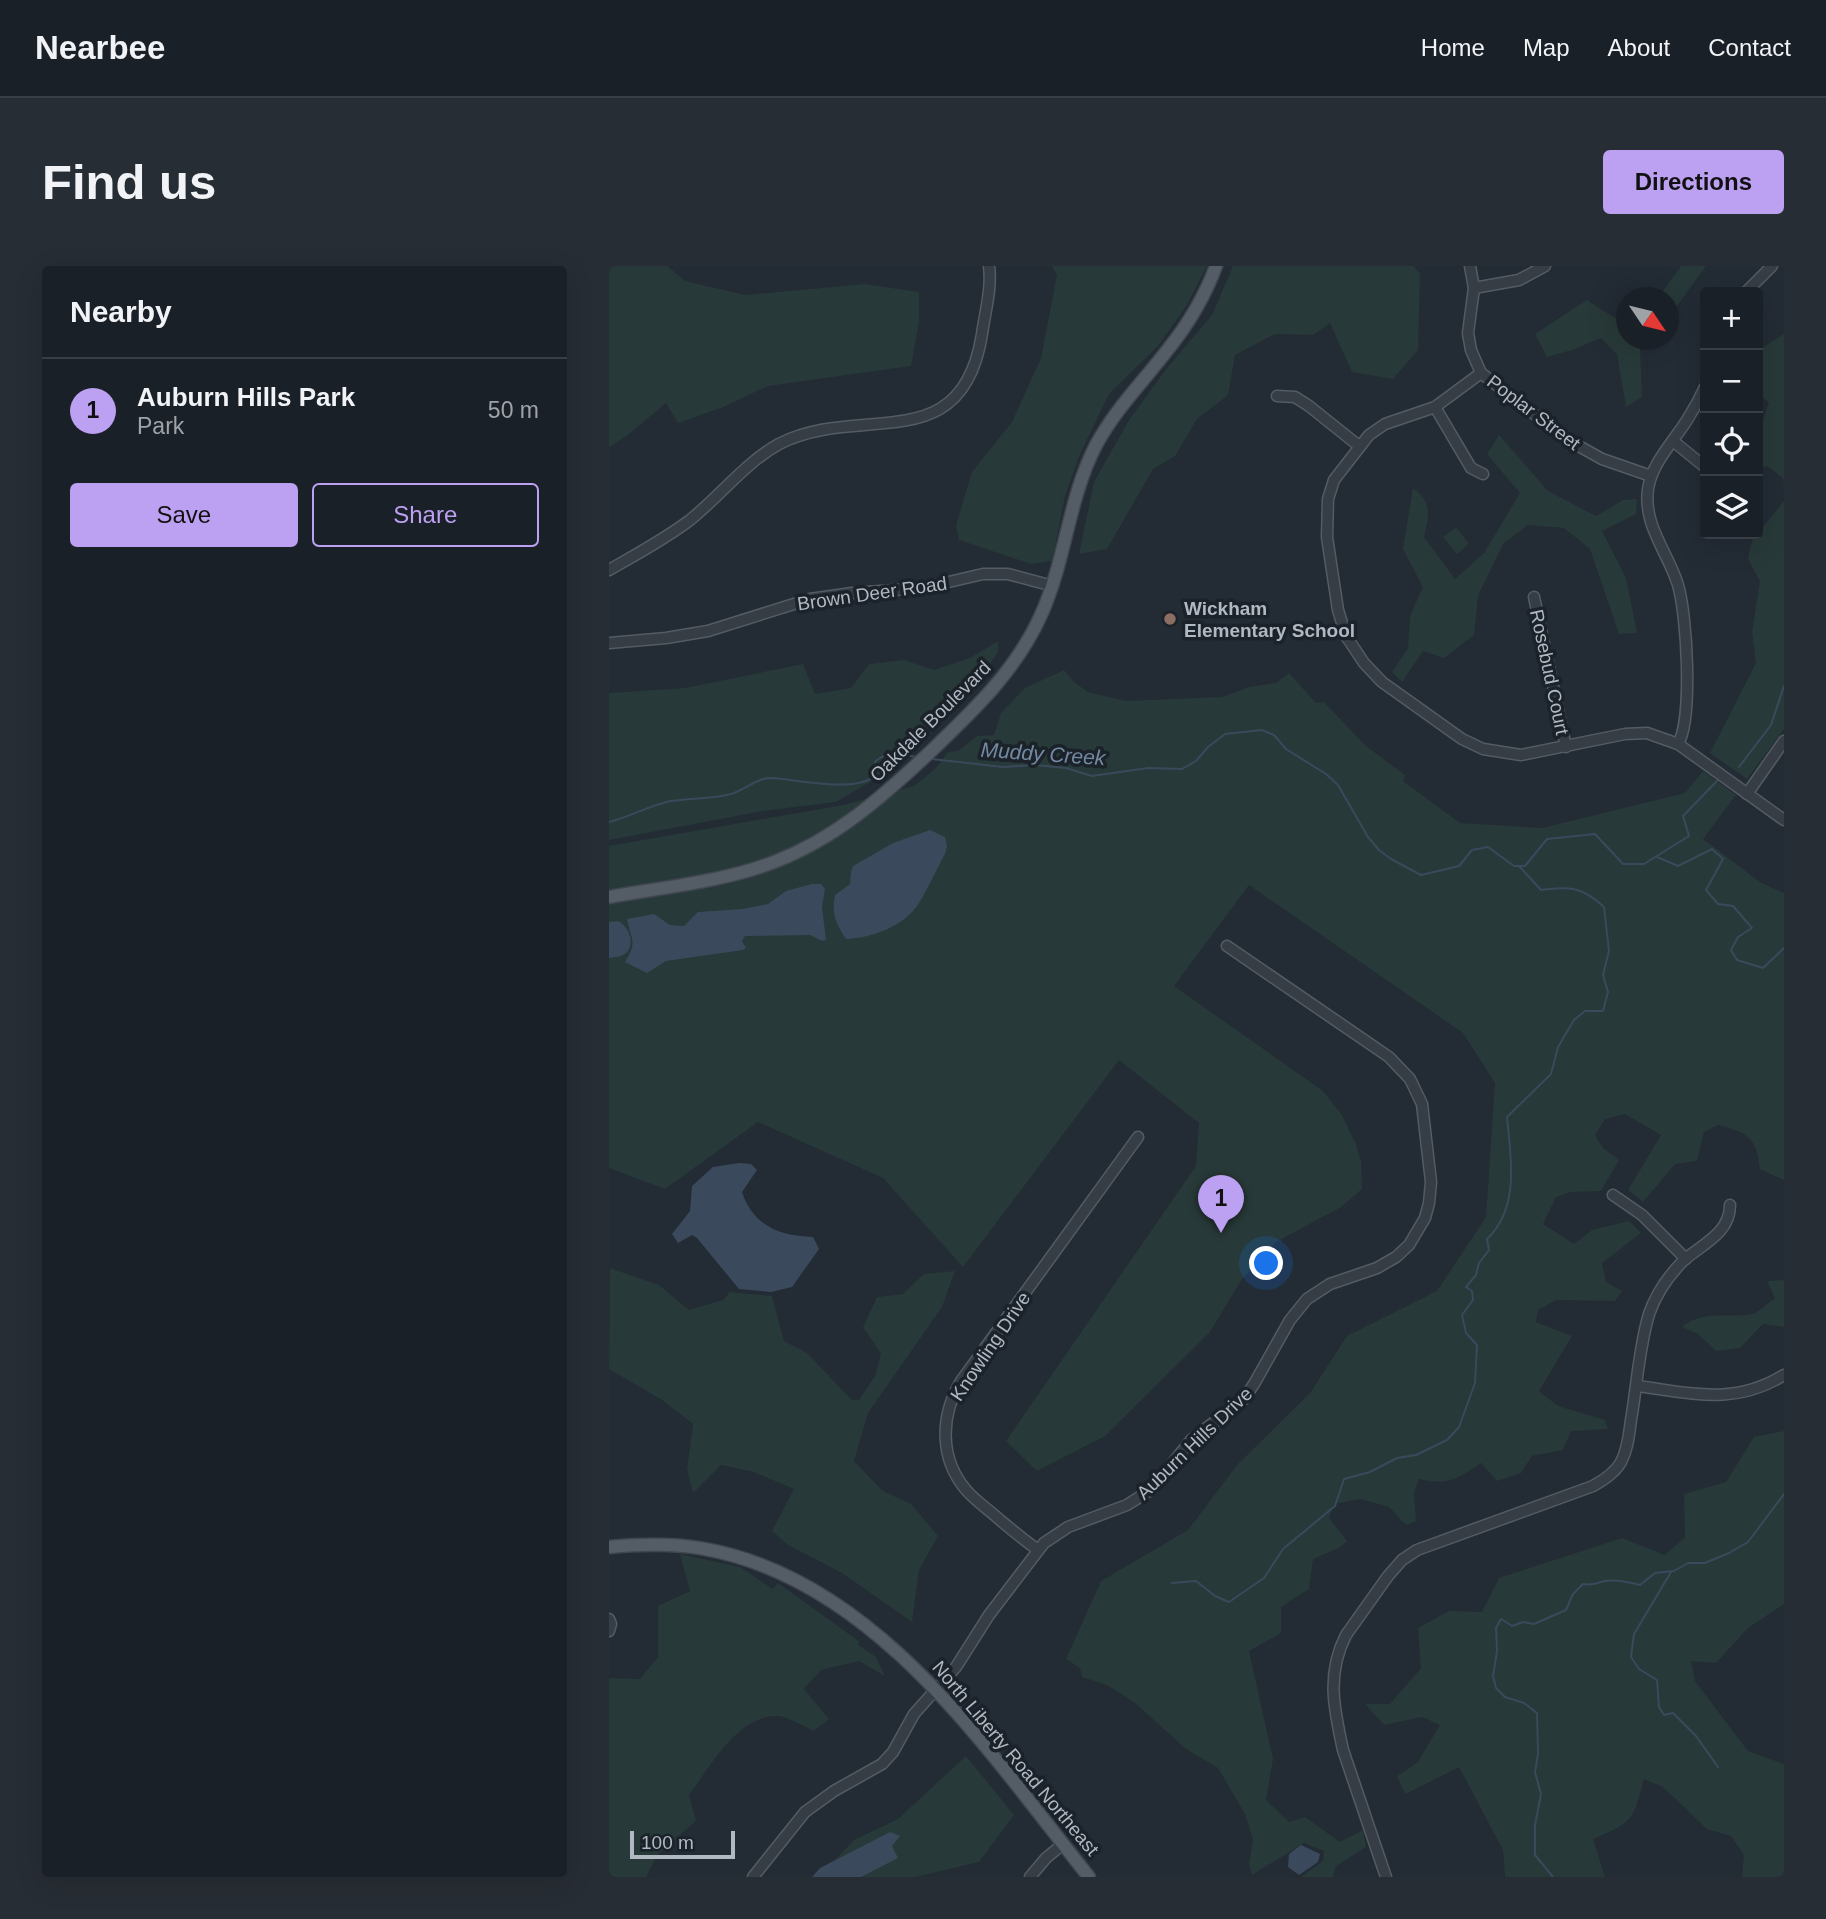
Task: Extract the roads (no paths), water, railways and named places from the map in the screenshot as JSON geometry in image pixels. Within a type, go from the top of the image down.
[{"type":"main road","name":"Oakdale Boulevard","points":[[609,897],[723,877],[792,855],[848,823],[905,776],[977,706],[1006,673],[1030,636],[1053,586],[1078,487],[1096,446],[1124,401],[1187,325],[1216,266]]},
{"type":"main road","name":"North Liberty Road Northeast","points":[[609,1547],[662,1545],[703,1549],[743,1558],[770,1568],[810,1589],[870,1631],[918,1670],[965,1721],[1089,1877]]},
{"type":"street","points":[[609,570],[675,531],[779,444],[823,430],[916,418],[934,412],[953,400],[971,376],[979,355],[990,283],[989,266]]},
{"type":"street","name":"Poplar Street","points":[[1470,266],[1474,288],[1468,333],[1471,350],[1481,373],[1568,440],[1587,451],[1651,476]]},
{"type":"street","points":[[1474,288],[1519,280],[1545,266]]},
{"type":"street","points":[[1751,287],[1772,266]]},
{"type":"street","points":[[1481,373],[1435,407],[1385,424],[1359,446],[1334,480],[1328,499],[1327,537],[1338,610],[1346,636],[1356,653],[1382,682],[1471,745],[1510,755],[1536,754],[1635,732],[1658,736],[1678,744],[1784,820]]},
{"type":"street","points":[[1678,744],[1683,737],[1686,721],[1685,627],[1678,583],[1648,514],[1647,496],[1651,476],[1700,395]]},
{"type":"street","points":[[1277,396],[1295,397],[1359,446]]},
{"type":"street","points":[[1435,407],[1471,468],[1483,474]]},
{"type":"street","points":[[1673,441],[1700,463]]},
{"type":"street","name":"Brown Deer Road","points":[[609,643],[698,633],[820,597],[923,588],[996,573],[1021,576],[1053,586]]},
{"type":"street","name":"Rosebud Court","points":[[1534,597],[1566,747]]},
{"type":"street","points":[[1748,794],[1784,741]]},
{"type":"street","name":"Auburn Hills Drive","points":[[753,1877],[805,1812],[834,1791],[882,1764],[893,1752],[913,1714],[956,1667],[989,1615],[1038,1550],[1060,1531],[1127,1505],[1152,1489],[1191,1440],[1243,1400],[1293,1315],[1307,1299],[1330,1284],[1377,1268],[1396,1257],[1416,1234],[1427,1210],[1430,1182],[1423,1111],[1410,1079],[1389,1057],[1227,946]]},
{"type":"street","name":"Knowling Drive","points":[[1038,1550],[977,1501],[957,1477],[947,1455],[947,1416],[961,1381],[1138,1137]]},
{"type":"street","points":[[1613,1195],[1642,1215],[1686,1259]]},
{"type":"street","points":[[1386,1877],[1339,1732],[1332,1677],[1336,1657],[1346,1635],[1388,1576],[1402,1560],[1417,1550],[1593,1486],[1609,1476],[1622,1460],[1626,1447],[1652,1305],[1661,1289],[1686,1259],[1720,1232],[1730,1215],[1730,1205]]},
{"type":"street","points":[[1637,1385],[1705,1396],[1727,1395],[1750,1391],[1784,1375]]},
{"type":"street","points":[[609,1619],[609,1631]]},
{"type":"street","points":[[1030,1877],[1046,1858],[1063,1844]]},
{"type":"water","points":[[930,830],[945,837],[947,846],[929,885],[913,911],[887,929],[846,939],[835,918],[834,901],[835,895],[850,884],[853,866],[893,843]]},
{"type":"water","points":[[821,884],[825,889],[822,907],[826,940],[822,941],[810,935],[745,936],[742,941],[746,948],[743,950],[666,961],[647,973],[625,962],[632,945],[627,919],[654,914],[670,925],[684,926],[698,912],[743,909],[768,904],[786,891]]},
{"type":"water","points":[[618,921],[629,933],[631,943],[626,953],[609,958],[609,922]]},
{"type":"water","points":[[751,1164],[757,1170],[742,1192],[753,1213],[769,1227],[779,1231],[813,1237],[819,1249],[792,1287],[771,1292],[739,1289],[697,1238],[692,1235],[678,1243],[672,1234],[690,1211],[692,1186],[713,1167]]},
{"type":"water","points":[[890,1832],[900,1836],[892,1846],[898,1858],[861,1877],[812,1877],[820,1868]]},
{"type":"water","points":[[1301,1845],[1320,1854],[1318,1862],[1299,1875],[1288,1867],[1289,1854]]},
{"type":"waterway","points":[[1739,767],[1771,725],[1784,686]]},
{"type":"waterway","name":"Muddy Creek","points":[[932,759],[1003,767],[1035,765],[1066,768],[1092,776],[1148,768],[1182,769],[1196,761],[1225,734],[1262,730],[1274,735],[1286,749],[1326,774],[1338,785],[1368,837],[1379,850],[1421,875],[1459,866],[1472,850],[1488,847],[1514,866],[1525,866],[1547,839],[1595,834],[1623,864],[1644,864],[1689,836],[1683,816],[1717,781]]},
{"type":"waterway","name":"Muddy Creek","points":[[609,822],[671,801],[731,794],[770,778],[855,784],[876,775],[875,762],[879,758],[894,754],[916,757]]},
{"type":"waterway","name":"Muddy Creek","points":[[1657,857],[1678,866],[1712,849],[1723,859],[1706,890],[1718,904],[1733,906],[1752,928],[1738,937],[1731,950],[1737,960],[1763,968],[1784,948]]},
{"type":"waterway","points":[[1172,1583],[1196,1581],[1215,1596],[1229,1602],[1264,1578],[1283,1549],[1335,1506],[1344,1479],[1370,1472],[1397,1458],[1416,1455],[1447,1440],[1459,1427],[1475,1383],[1477,1345],[1466,1333],[1462,1315],[1473,1300],[1472,1291],[1466,1287],[1476,1275],[1479,1263],[1489,1250],[1487,1239],[1505,1213],[1509,1198],[1511,1165],[1507,1117],[1551,1074],[1558,1047],[1574,1020],[1585,1011],[1603,1011],[1608,992],[1603,975],[1609,951],[1604,907],[1589,895],[1575,889],[1541,890],[1519,866]]},
{"type":"waterway","points":[[1553,1877],[1535,1855],[1535,1825],[1541,1794],[1535,1772],[1538,1754],[1537,1713],[1524,1703],[1505,1697],[1496,1688],[1493,1676],[1497,1651],[1496,1628],[1501,1619],[1512,1626],[1523,1622],[1534,1624],[1566,1610],[1573,1594],[1583,1584],[1614,1580],[1640,1585],[1655,1573],[1674,1571],[1688,1563],[1705,1563],[1729,1553],[1748,1542],[1784,1494]]},
{"type":"waterway","points":[[1671,1572],[1634,1634],[1631,1657],[1639,1669],[1657,1680],[1659,1707],[1664,1715],[1673,1713],[1696,1736],[1718,1767]]},
{"type":"place","name":"Wickham Elementary School","points":[[1170,619]]},
{"type":"place","name":"Auburn Hills Park","points":[[1221,1233]]}]
